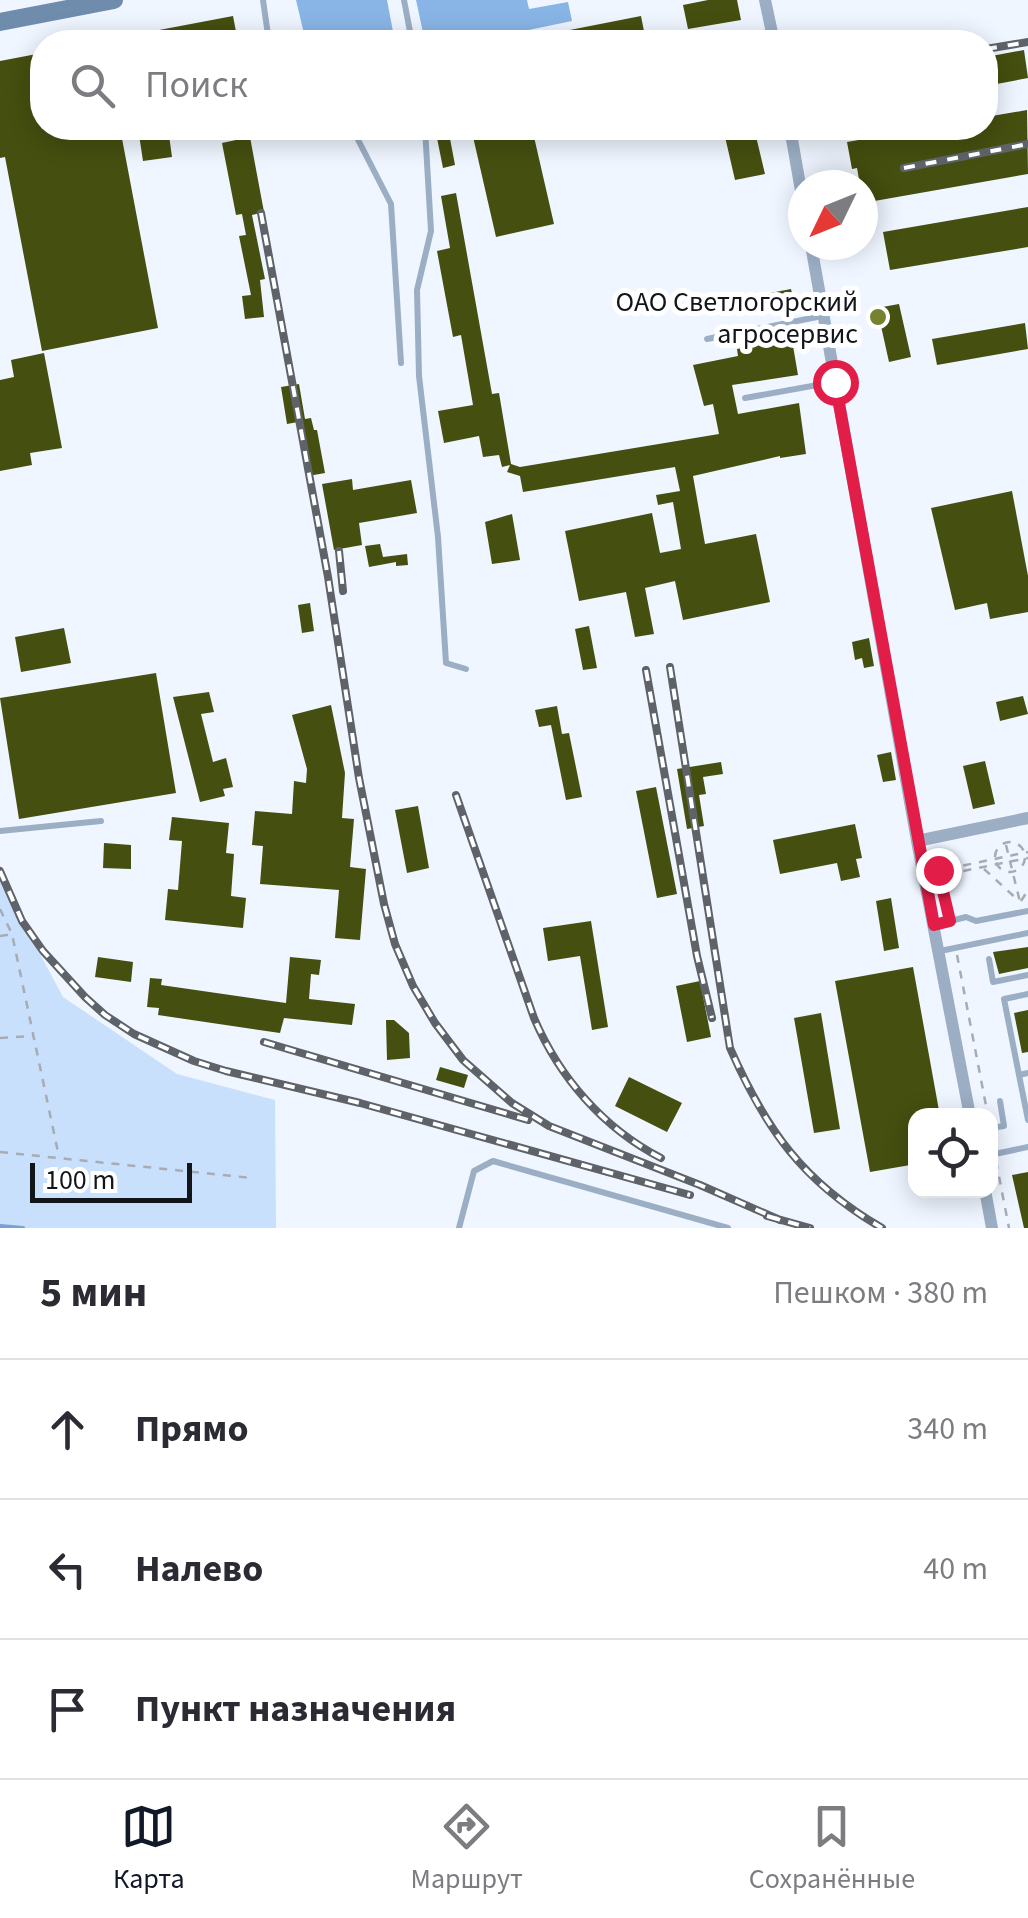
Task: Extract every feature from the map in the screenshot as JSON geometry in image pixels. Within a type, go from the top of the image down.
[{"type":"main road","points":[[0,22],[77,4],[114,0]]},
{"type":"street","points":[[766,0],[772,30]]},
{"type":"street","points":[[792,140],[797,170]]},
{"type":"street","points":[[814,260],[968,1108]]},
{"type":"street","points":[[918,841],[1028,818]]},
{"type":"street","points":[[986,1198],[992,1228]]},
{"type":"lane","points":[[263,0],[267,30]]},
{"type":"lane","points":[[404,0],[410,30]]},
{"type":"lane","points":[[358,140],[392,204],[402,363]]},
{"type":"lane","points":[[426,140],[431,231],[417,290],[419,376],[438,537],[446,664],[466,669]]},
{"type":"lane","points":[[708,340],[823,315]]},
{"type":"lane","points":[[745,398],[835,382]]},
{"type":"lane","points":[[0,831],[101,821]]},
{"type":"lane","points":[[934,925],[966,917],[976,921],[1028,911]]},
{"type":"lane","points":[[939,951],[1028,933]]},
{"type":"lane","points":[[988,959],[992,982],[1028,975]]},
{"type":"lane","points":[[1028,994],[1004,999],[1024,1074],[1028,1120]]},
{"type":"lane","points":[[998,1127],[1004,1126],[1000,1102]]},
{"type":"lane","points":[[998,1154],[1028,1148]]},
{"type":"lane","points":[[459,1228],[474,1171],[493,1160],[728,1228]]},
{"type":"path","points":[[1006,842],[1020,902]]},
{"type":"path","points":[[1006,842],[1020,845],[1026,852],[1022,868],[1013,873],[1002,870],[995,859],[998,848],[1006,842]]},
{"type":"path","points":[[950,921],[938,876],[1026,852]]},
{"type":"path","points":[[974,866],[1027,858]]},
{"type":"path","points":[[982,867],[1020,902]]},
{"type":"path","points":[[1020,902],[1028,890]]},
{"type":"path","points":[[0,909],[12,934],[59,1157]]},
{"type":"path","points":[[0,936],[12,934]]},
{"type":"path","points":[[956,948],[986,1108]]},
{"type":"path","points":[[0,1038],[34,1036]]},
{"type":"path","points":[[0,1152],[252,1178]]},
{"type":"path","points":[[998,1178],[1009,1228]]},
{"type":"shaded area","points":[[296,0],[387,0],[393,30],[303,30]]},
{"type":"shaded area","points":[[416,0],[527,0],[529,9],[568,2],[572,21],[528,30],[422,30]]},
{"type":"shaded area","points":[[0,879],[63,997],[177,1074],[275,1100],[276,1228],[0,1228]]},
{"type":"building","points":[[737,0],[741,20],[688,29],[683,5]]},
{"type":"building","points":[[233,16],[236,30],[159,30]]},
{"type":"building","points":[[641,16],[644,30],[570,30]]},
{"type":"building","points":[[1024,50],[1028,78],[998,84],[998,55]]},
{"type":"building","points":[[30,55],[30,140],[122,140],[158,328],[42,351],[5,157],[0,158],[0,61]]},
{"type":"building","points":[[1027,110],[1028,174],[878,200],[878,170],[852,169],[847,142],[859,140],[998,140],[998,115]]},
{"type":"building","points":[[140,140],[170,140],[172,157],[143,161]]},
{"type":"building","points":[[251,140],[264,212],[252,215],[265,279],[260,280],[264,317],[245,319],[242,296],[251,295],[239,236],[246,235],[242,214],[236,215],[222,143]]},
{"type":"building","points":[[437,140],[450,140],[455,165],[443,168]]},
{"type":"building","points":[[474,140],[535,140],[554,224],[496,237]]},
{"type":"building","points":[[726,140],[757,140],[765,174],[735,180]]},
{"type":"building","points":[[456,193],[492,394],[499,393],[511,464],[520,467],[719,434],[713,404],[704,406],[693,365],[738,356],[737,349],[792,340],[798,375],[732,385],[738,414],[799,403],[806,454],[780,456],[693,476],[705,544],[756,534],[770,602],[683,620],[675,581],[645,588],[654,634],[635,637],[626,592],[579,601],[565,531],[652,513],[660,553],[681,549],[673,502],[658,505],[656,495],[680,491],[675,467],[523,492],[520,476],[507,472],[510,465],[502,467],[499,455],[483,457],[479,436],[444,443],[438,411],[473,405],[461,335],[453,337],[437,251],[450,248],[441,196]]},
{"type":"building","points":[[1028,207],[1028,247],[890,270],[883,232]]},
{"type":"building","points":[[791,289],[795,306],[773,310],[770,293]]},
{"type":"building","points":[[899,304],[911,357],[889,362],[877,308]]},
{"type":"building","points":[[1025,323],[1028,349],[937,365],[932,339]]},
{"type":"building","points":[[44,353],[62,448],[30,453],[32,465],[0,471],[0,380],[14,377],[11,360]]},
{"type":"building","points":[[299,384],[305,419],[311,418],[317,430],[325,473],[308,476],[298,422],[287,424],[281,387]]},
{"type":"building","points":[[352,479],[353,490],[411,480],[417,513],[359,523],[362,545],[334,550],[322,484]]},
{"type":"building","points":[[1012,491],[1028,576],[1028,612],[990,619],[987,603],[955,610],[931,508]]},
{"type":"building","points":[[512,514],[520,560],[492,564],[485,522]]},
{"type":"building","points":[[380,544],[383,557],[407,554],[408,565],[396,566],[396,562],[369,567],[365,546]]},
{"type":"building","points":[[310,603],[314,631],[302,633],[298,605]]},
{"type":"building","points":[[589,626],[597,668],[583,670],[575,629]]},
{"type":"building","points":[[64,628],[71,663],[21,672],[15,637]]},
{"type":"building","points":[[869,638],[874,666],[864,668],[862,658],[855,660],[852,642]]},
{"type":"building","points":[[156,673],[176,793],[19,819],[0,698]]},
{"type":"building","points":[[209,692],[214,712],[201,714],[213,762],[226,758],[233,787],[223,789],[225,796],[200,802],[173,697]]},
{"type":"building","points":[[1023,696],[1028,714],[1000,721],[996,702]]},
{"type":"building","points":[[331,705],[345,773],[342,818],[354,819],[350,867],[366,869],[360,940],[335,938],[339,890],[260,884],[263,846],[252,845],[255,811],[292,814],[294,781],[306,783],[307,769],[292,715]]},
{"type":"building","points":[[557,706],[562,734],[569,733],[582,797],[566,800],[551,725],[539,727],[535,710]]},
{"type":"building","points":[[891,752],[896,780],[883,782],[877,755]]},
{"type":"building","points":[[985,761],[995,804],[973,809],[963,766]]},
{"type":"building","points":[[721,762],[723,774],[703,777],[706,794],[699,795],[704,826],[687,829],[677,769]]},
{"type":"building","points":[[656,787],[677,894],[657,898],[636,791]]},
{"type":"building","points":[[418,806],[429,868],[407,873],[395,810]]},
{"type":"building","points":[[172,817],[229,823],[226,853],[234,854],[231,896],[246,898],[243,928],[165,920],[168,889],[178,890],[182,841],[169,840]]},
{"type":"building","points":[[855,824],[862,858],[856,859],[860,877],[841,881],[837,863],[780,874],[773,840]]},
{"type":"building","points":[[104,843],[131,845],[131,869],[103,868]]},
{"type":"building","points":[[891,898],[899,948],[884,951],[876,901]]},
{"type":"building","points":[[591,921],[608,1027],[592,1030],[580,956],[548,961],[543,928]]},
{"type":"building","points":[[1028,947],[1028,968],[999,974],[993,952]]},
{"type":"building","points":[[98,957],[133,962],[131,982],[95,977]]},
{"type":"building","points":[[290,957],[321,960],[319,975],[311,974],[309,999],[355,1004],[352,1025],[284,1018],[280,1033],[158,1015],[159,1008],[147,1007],[150,978],[162,979],[161,985],[286,1003]]},
{"type":"building","points":[[913,967],[939,1108],[908,1108],[908,1165],[870,1172],[835,981]]},
{"type":"building","points":[[700,981],[711,1037],[687,1042],[676,986]]},
{"type":"building","points":[[1028,1010],[1028,1052],[1022,1053],[1014,1013]]},
{"type":"building","points":[[821,1013],[840,1129],[814,1133],[794,1018]]},
{"type":"building","points":[[386,1020],[394,1020],[409,1033],[410,1058],[387,1060]]},
{"type":"building","points":[[440,1067],[468,1075],[464,1088],[436,1080]]},
{"type":"building","points":[[629,1077],[682,1103],[667,1132],[615,1106]]},
{"type":"building","points":[[1028,1172],[1028,1228],[1024,1228],[1012,1175]]},
{"type":"waterway","points":[[0,1226],[23,1228]]},
{"type":"railway","points":[[998,47],[1028,42]]},
{"type":"railway","points":[[904,168],[1028,144]]},
{"type":"railway","points":[[261,213],[328,577],[359,778],[384,904],[413,986],[463,1060],[512,1103],[549,1126],[780,1220]]},
{"type":"railway","points":[[339,551],[343,591]]},
{"type":"railway","points":[[670,667],[730,1048],[758,1104],[790,1152],[830,1192],[882,1228]]},
{"type":"railway","points":[[646,670],[697,956],[712,1018]]},
{"type":"railway","points":[[456,795],[544,1040],[585,1099],[620,1132],[661,1158]]},
{"type":"railway","points":[[0,871],[22,921],[43,951],[85,997],[134,1034],[226,1071],[360,1103],[690,1195]]},
{"type":"railway","points":[[264,1042],[528,1120]]},
{"type":"railway","points":[[767,1216],[810,1228]]},
{"type":"place","name":"ОАО Светлогорский агросервис","points":[[878,317]]},
{"type":"route","points":[[835,382],[934,925],[950,921],[938,870]]}]
